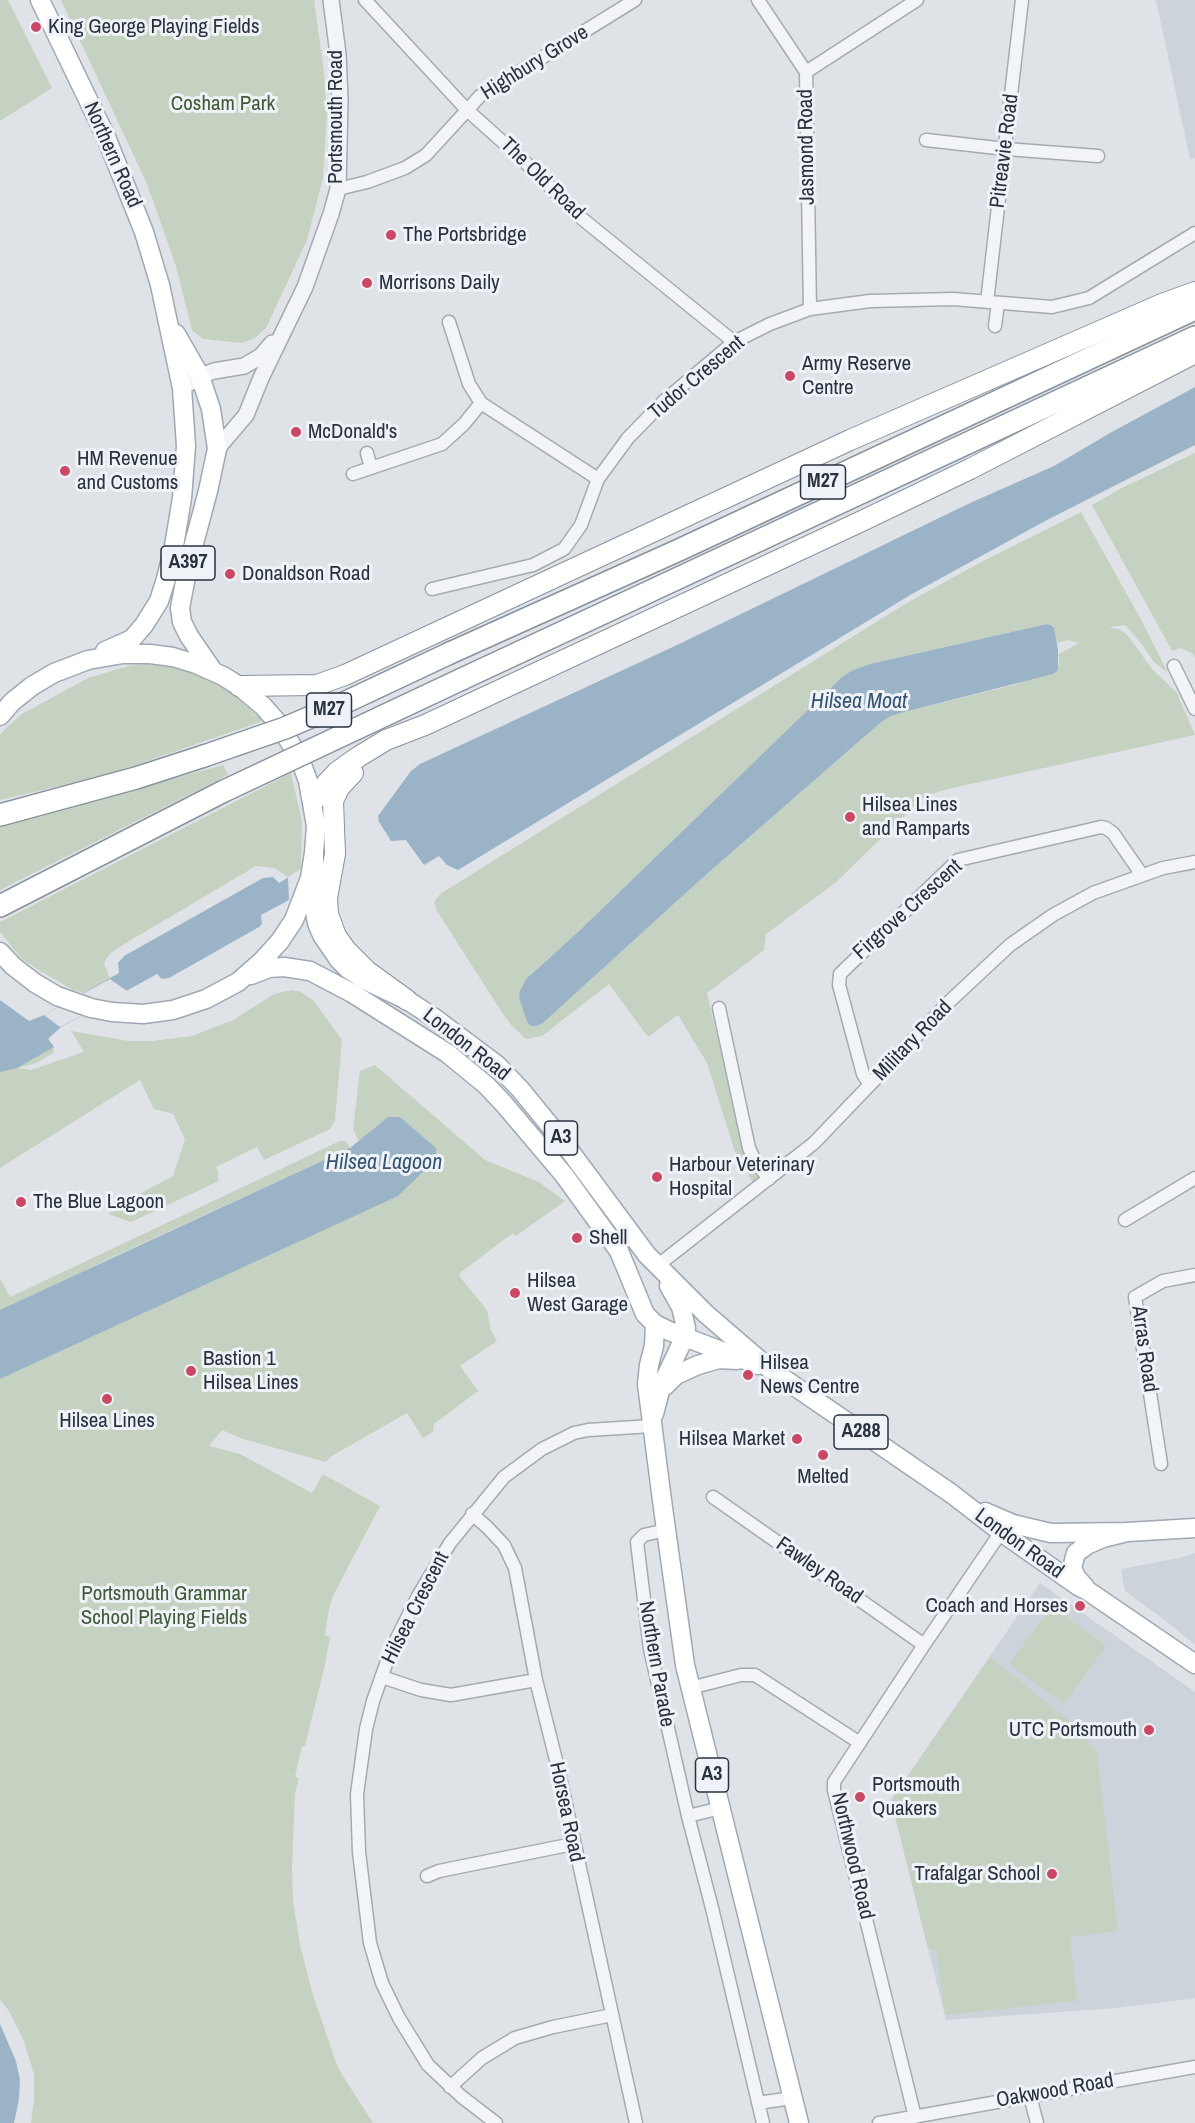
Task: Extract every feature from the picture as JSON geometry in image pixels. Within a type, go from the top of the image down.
[{"type":"highway","points":[[239,686],[317,685],[345,675],[850,440],[1162,304],[1195,292]]},
{"type":"highway","name":"M27","points":[[4,814],[136,778],[285,728],[679,550],[1195,309]]},
{"type":"highway","name":"M27","points":[[0,906],[222,792],[1195,337]]},
{"type":"highway","points":[[313,802],[337,772],[386,740],[425,725],[959,474],[1195,353]]},
{"type":"highway","points":[[407,1000],[359,964],[340,943],[332,929],[328,914],[315,894],[334,864],[335,838],[332,807],[335,794],[344,782],[383,751],[425,725]]},
{"type":"main road","name":"Northern Road","points":[[40,0],[125,180],[150,250],[182,388],[186,446],[182,498],[174,546],[159,601],[132,639],[88,660]]},
{"type":"main road","name":"Northern Road","points":[[167,316],[200,376],[211,410],[217,449],[180,608],[182,622],[189,636],[213,671]]},
{"type":"main road","points":[[0,716],[24,693],[54,673],[88,660],[123,654],[173,657],[213,671],[239,686],[263,706],[289,740],[300,759],[313,802],[316,826],[315,894],[262,961],[238,982],[206,999],[173,1010],[143,1014],[90,1008],[57,996],[34,983],[0,952]]},
{"type":"main road","points":[[0,692],[24,693]]},
{"type":"main road","name":"London Road","points":[[238,982],[269,968],[291,967],[310,971],[423,1036],[492,1091],[564,1175],[607,1233],[625,1263],[645,1314],[655,1324],[771,1370]]},
{"type":"main road","name":"London Road","points":[[407,1000],[497,1065],[561,1139],[652,1260],[706,1314],[771,1370],[952,1494],[1078,1586],[1195,1664]]},
{"type":"main road","name":"A3","points":[[652,1260],[681,1307],[686,1328],[685,1336],[658,1399],[652,1423]]},
{"type":"main road","name":"A3","points":[[652,1423],[647,1384],[654,1346],[655,1324]]},
{"type":"main road","name":"London Road","points":[[658,1399],[670,1379],[719,1359],[739,1360],[771,1370]]},
{"type":"main road","name":"Northern Parade","points":[[652,1423],[681,1638],[690,1688],[799,2123]]},
{"type":"main road","name":"London Road","points":[[952,1494],[987,1512],[1034,1530],[1065,1533],[1127,1532]]},
{"type":"main road","points":[[1088,1591],[1076,1577],[1072,1568],[1076,1553],[1095,1541],[1127,1532],[1195,1527]]},
{"type":"street","name":"Portsmouth Road","points":[[217,449],[246,415],[282,332],[305,287],[338,189],[340,100],[338,54],[331,0]]},
{"type":"street","name":"The Old Road","points":[[365,0],[466,109],[524,161],[580,217],[734,342]]},
{"type":"street","name":"Highbury Grove","points":[[338,189],[367,182],[405,168],[426,155],[480,96],[635,0]]},
{"type":"street","name":"Jasmond Road","points":[[758,0],[806,72],[810,309]]},
{"type":"street","points":[[806,72],[917,0]]},
{"type":"street","name":"Pitreavie Road","points":[[995,326],[993,303],[1022,0]]},
{"type":"street","points":[[926,140],[1098,156]]},
{"type":"street","name":"Tudor Crescent","points":[[432,589],[533,565],[564,549],[581,525],[598,479],[628,438],[665,400],[734,342],[770,324],[810,309],[870,301],[953,299],[1052,307],[1089,298],[1195,233]]},
{"type":"street","points":[[449,322],[469,384],[481,403],[598,479]]},
{"type":"street","name":"Portsmouth Road","points":[[182,388],[200,376],[214,371],[244,366],[261,356],[282,332]]},
{"type":"street","points":[[353,474],[442,444],[464,424],[481,403]]},
{"type":"street","points":[[367,453],[372,468]]},
{"type":"street","points":[[1174,666],[1195,709]]},
{"type":"street","name":"Firgrove Crescent","points":[[870,1085],[863,1074],[839,985],[840,974],[958,860],[1101,827],[1113,833],[1142,875]]},
{"type":"street","name":"Military Road","points":[[652,1260],[769,1179],[814,1143],[950,1001],[1010,945],[1046,919],[1075,902],[1115,884],[1195,862]]},
{"type":"street","points":[[719,1008],[749,1148],[755,1161],[769,1179]]},
{"type":"street","points":[[1125,1220],[1195,1178]]},
{"type":"street","name":"Arras Road","points":[[1161,1464],[1135,1297],[1163,1281],[1195,1275]]},
{"type":"street","name":"Hilsea Crescent","points":[[496,2123],[450,2087],[428,2065],[399,2018],[382,1983],[370,1943],[358,1852],[357,1794],[366,1729],[373,1701],[395,1641],[418,1596],[450,1543],[504,1477],[559,1439],[588,1430],[652,1423]]},
{"type":"street","name":"Fawley Road","points":[[713,1497],[924,1645]]},
{"type":"street","name":"Horsea Road","points":[[472,1514],[504,1545],[515,1568],[536,1680],[558,1768],[636,2123]]},
{"type":"street","name":"Northern Parade","points":[[666,1530],[644,1535],[638,1539],[637,1546],[650,1649],[763,2123]]},
{"type":"street","name":"Northwood Road","points":[[915,2117],[834,1790],[834,1782],[1001,1532]]},
{"type":"street","points":[[690,1688],[741,1675],[755,1675],[860,1743]]},
{"type":"street","points":[[382,1677],[421,1690],[451,1695],[536,1680]]},
{"type":"street","points":[[688,1816],[721,1808]]},
{"type":"street","points":[[427,1876],[439,1871],[573,1844]]},
{"type":"street","points":[[450,2087],[482,2058],[516,2038],[553,2027],[612,2015]]},
{"type":"street","name":"Oakwood Road","points":[[879,2123],[1195,2067]]},
{"type":"street","points":[[1030,2096],[1037,2123]]},
{"type":"street","points":[[758,2103],[792,2097]]},
{"type":"shaded area","points":[[1156,0],[1195,0],[1195,158],[1190,159]]},
{"type":"shaded area","points":[[1195,1553],[1195,1645],[1125,1591],[1121,1569]]},
{"type":"shaded area","name":"Trafalgar School","points":[[1040,1583],[1195,1692],[1195,1998],[1117,2008],[946,2020],[891,1800]]},
{"type":"green space","points":[[0,0],[8,0],[52,88],[0,121]]},
{"type":"green space","name":"Cosham Park","points":[[61,0],[314,0],[324,72],[327,115],[323,178],[307,240],[266,328],[255,338],[242,343],[203,339],[192,330],[176,266],[147,184]]},
{"type":"green space","points":[[1195,453],[1195,658],[1193,654],[1181,648],[1172,651],[1092,505]]},
{"type":"green space","points":[[1081,512],[1168,673],[1154,662],[1125,625],[1109,627],[1121,630],[1129,637],[1152,669],[1177,693],[1195,735],[925,796],[835,883],[766,934],[764,950],[707,993],[745,1154],[760,1179],[754,1185],[734,1149],[707,1063],[678,1015],[648,1037],[609,984],[542,1036],[526,1039],[503,1014],[437,911],[434,902],[440,894],[905,604],[983,561]],"holes":[[[1047,624],[1054,628],[1057,643],[1068,640],[1079,643],[1059,654],[1059,665],[1017,684],[908,711],[891,716],[880,723],[700,880],[543,1023],[536,1026],[527,1022],[519,998],[522,987],[532,973],[578,932],[842,677],[870,664]]]},
{"type":"green space","points":[[145,664],[181,666],[226,687],[263,721],[104,776],[0,800],[0,735],[7,727],[22,714],[88,678],[128,666]]},
{"type":"green space","points":[[223,765],[228,775],[0,890],[0,826]]},
{"type":"green space","points":[[291,773],[302,822],[301,869],[288,877],[274,868],[256,866],[116,949],[104,963],[110,979],[85,993],[73,990],[21,958],[0,932],[0,922]]},
{"type":"green space","points":[[292,990],[301,992],[314,1001],[342,1040],[335,1121],[330,1129],[264,1160],[257,1147],[216,1167],[219,1181],[131,1222],[108,1214],[173,1176],[185,1139],[173,1114],[154,1109],[140,1080],[0,1168],[0,1060],[48,1039],[54,1047],[53,1053],[37,1063],[18,1068],[31,1070],[84,1052],[71,1031],[129,1041],[152,1041],[192,1036],[233,1020],[274,994]]},
{"type":"green space","name":"Portsmouth Grammar School Playing Fields","points":[[375,1065],[485,1160],[539,1182],[565,1201],[516,1236],[513,1233],[460,1273],[460,1277],[487,1310],[491,1330],[497,1341],[460,1366],[478,1391],[434,1424],[433,1432],[423,1438],[407,1413],[330,1457],[326,1462],[243,1439],[222,1430],[209,1446],[240,1454],[312,1493],[323,1474],[380,1506],[333,1596],[329,1609],[325,1635],[330,1637],[325,1665],[295,1777],[299,1778],[295,1794],[292,1869],[293,1901],[300,1945],[313,1995],[338,2068],[373,2123],[31,2123],[34,2074],[23,2039],[9,2011],[0,2000],[0,1379],[398,1195],[436,1159],[388,1117],[359,1141],[353,1129],[360,1071]]},
{"type":"green space","points":[[340,1141],[346,1141],[350,1148],[102,1262],[0,1314],[0,1278],[10,1297]]},
{"type":"green space","points":[[1052,1606],[1106,1646],[1064,1704],[1009,1664]]},
{"type":"green space","points":[[990,1657],[1081,1730],[1097,1754],[1118,1931],[1070,1937],[1077,2001],[945,2015],[936,1950],[928,1949],[891,1800]]},
{"type":"water","points":[[1195,387],[1195,445],[1045,521],[912,594],[458,870],[447,865],[439,856],[424,865],[406,840],[391,841],[389,839],[261,915],[262,924],[259,927],[169,978],[162,979],[157,974],[61,1027],[48,1039],[54,1047],[17,1068],[0,1072],[0,1000],[29,1021],[44,1015],[119,973],[118,963],[124,956],[263,878],[273,877],[279,883],[379,823],[378,816],[411,771],[420,764],[677,645],[970,503],[1054,466]]},
{"type":"water","name":"Hilsea Moat","points":[[1047,624],[1054,628],[1058,650],[1058,670],[1053,674],[908,711],[891,716],[880,723],[700,880],[543,1023],[531,1026],[527,1022],[519,998],[526,979],[578,932],[842,677],[870,664]]},
{"type":"water","name":"Hilsea Lagoon","points":[[388,1117],[400,1117],[436,1148],[436,1159],[398,1196],[0,1379],[0,1310],[350,1148]]},
{"type":"water","points":[[0,2024],[16,2061],[20,2080],[14,2123],[0,2123]]},
{"type":"pier","points":[[379,822],[390,839],[289,900],[288,877]]},
{"type":"pier","points":[[110,979],[127,991],[60,1027],[44,1015]]},
{"type":"place","name":"King George Playing Fields","points":[[36,27]]},
{"type":"place","name":"The Portsbridge","points":[[391,235]]},
{"type":"place","name":"Morrisons Daily","points":[[367,283]]},
{"type":"place","name":"Army Reserve Centre","points":[[790,376]]},
{"type":"place","name":"McDonald's","points":[[296,432]]},
{"type":"place","name":"HM Revenue and Customs","points":[[65,471]]},
{"type":"place","name":"Donaldson Road","points":[[230,574]]},
{"type":"place","name":"Hilsea Lines and Ramparts","points":[[850,817]]},
{"type":"place","name":"Harbour Veterinary Hospital","points":[[657,1177]]},
{"type":"place","name":"The Blue Lagoon","points":[[21,1202]]},
{"type":"place","name":"Shell","points":[[577,1238]]},
{"type":"place","name":"Hilsea West Garage","points":[[515,1293]]},
{"type":"place","name":"Bastion 1 Hilsea Lines","points":[[191,1371]]},
{"type":"place","name":"Hilsea News Centre","points":[[748,1375]]},
{"type":"place","name":"Hilsea Lines","points":[[107,1399]]},
{"type":"place","name":"Hilsea Market","points":[[797,1439]]},
{"type":"place","name":"Melted","points":[[823,1455]]},
{"type":"place","name":"Coach and Horses","points":[[1080,1606]]},
{"type":"place","name":"UTC Portsmouth","points":[[1149,1730]]},
{"type":"place","name":"Portsmouth Quakers","points":[[860,1797]]},
{"type":"place","name":"Trafalgar School","points":[[1052,1874]]}]
